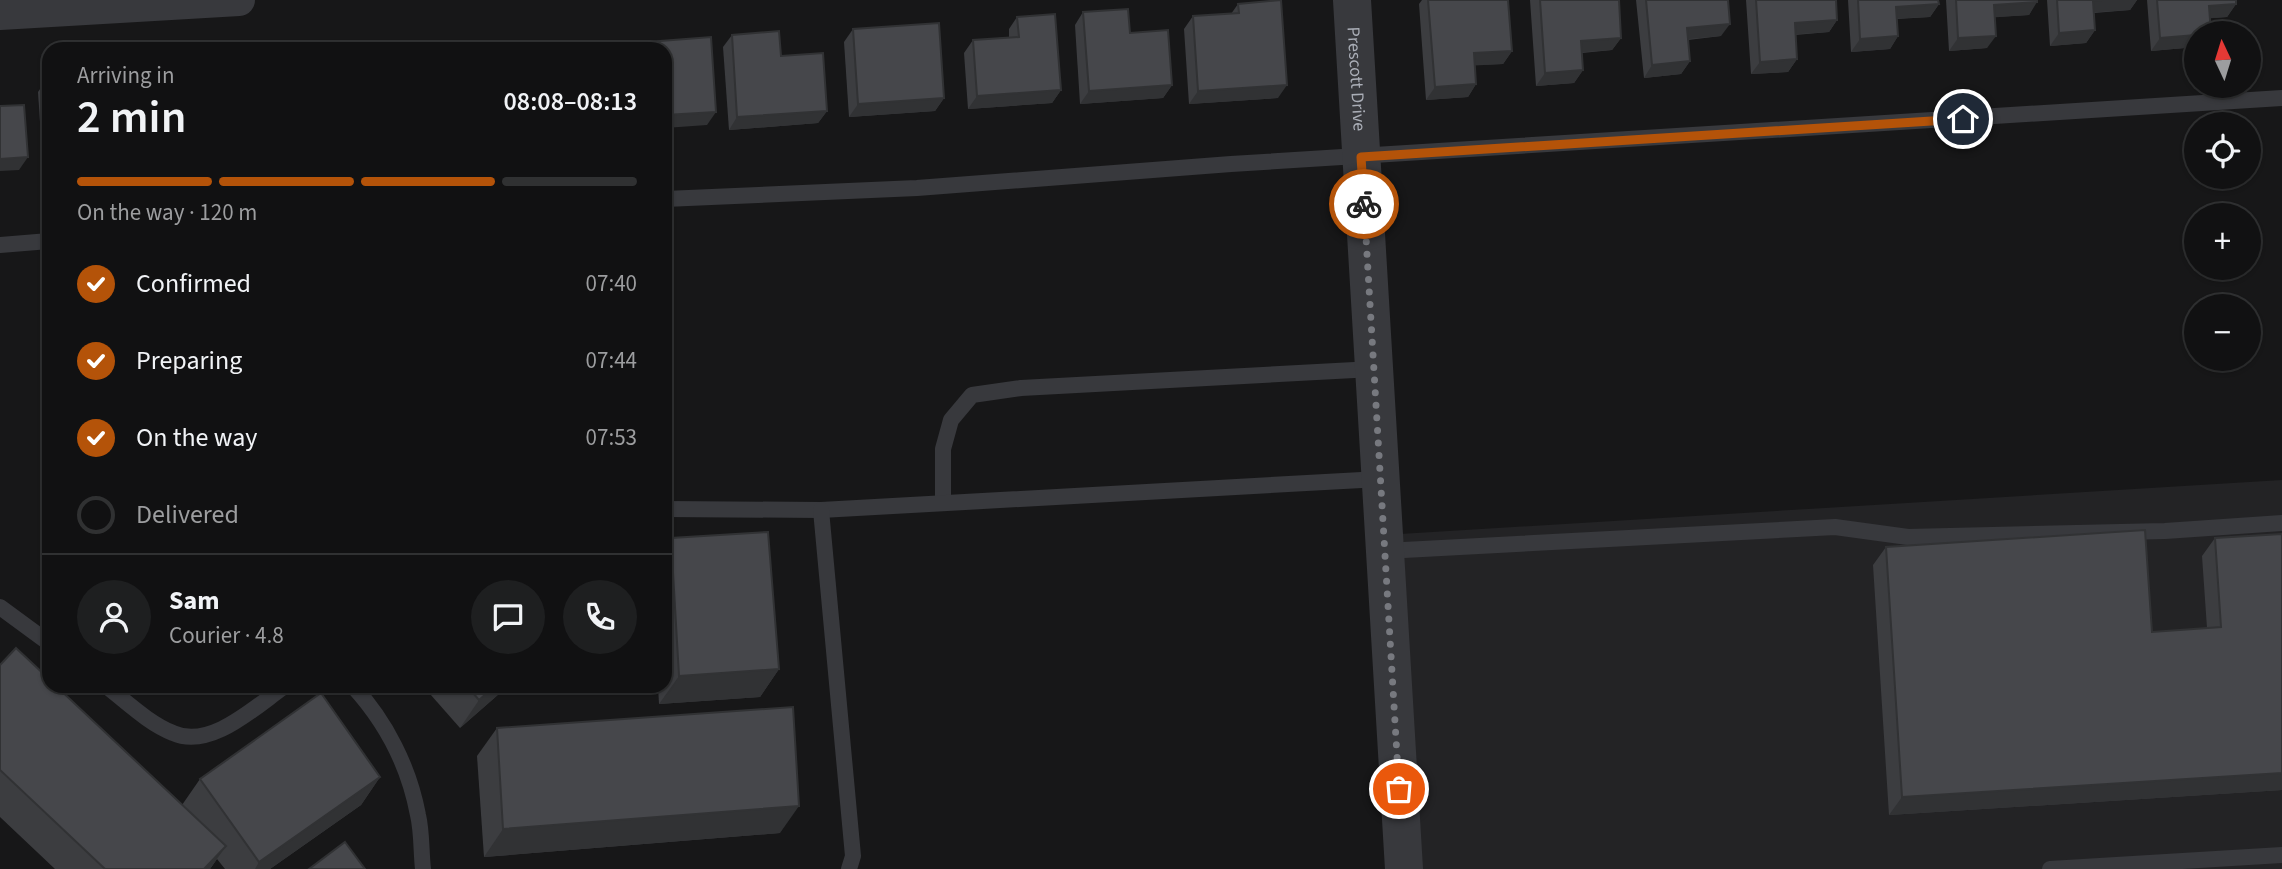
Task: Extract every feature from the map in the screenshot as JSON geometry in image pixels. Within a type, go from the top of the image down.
[{"type":"street","points":[[0,14],[239,0]]},
{"type":"street","name":"Prescott Drive","points":[[1352,0],[1404,869]]},
{"type":"lane","points":[[672,199],[917,188],[1047,176],[2282,98]]},
{"type":"lane","points":[[0,245],[42,242]]},
{"type":"lane","points":[[943,503],[943,449],[948,430],[951,420],[972,395],[1021,388],[1373,369]]},
{"type":"lane","points":[[672,509],[821,510],[1380,479]]},
{"type":"lane","points":[[821,510],[853,856],[849,869]]},
{"type":"lane","points":[[1385,551],[1835,527],[1908,537],[2165,531],[2282,523]]},
{"type":"lane","points":[[0,607],[42,638]]},
{"type":"lane","points":[[115,693],[159,726],[176,735],[194,737],[214,732],[238,719],[275,693]]},
{"type":"lane","points":[[359,693],[384,725],[405,768],[419,816],[423,869]]},
{"type":"lane","points":[[2050,869],[2184,865],[2282,855]]},
{"type":"shaded area","points":[[2282,480],[2282,869],[1421,869],[1400,534]]},
{"type":"building","points":[[1281,0],[1287,85],[1198,91],[1193,16],[1239,13],[1238,4]]},
{"type":"building","points":[[1428,0],[1508,0],[1512,51],[1474,53],[1476,84],[1435,87]]},
{"type":"building","points":[[1540,0],[1619,0],[1621,38],[1581,41],[1583,70],[1545,73]]},
{"type":"building","points":[[1646,0],[1728,0],[1730,24],[1687,28],[1690,61],[1652,65]]},
{"type":"building","points":[[1756,0],[1836,0],[1837,20],[1795,23],[1797,59],[1760,62]]},
{"type":"building","points":[[1858,0],[1938,0],[1939,4],[1896,7],[1898,36],[1860,39]]},
{"type":"building","points":[[1956,0],[2037,2],[1994,5],[1996,36],[1958,38]]},
{"type":"building","points":[[2057,0],[2102,0],[2093,1],[2095,30],[2059,33]]},
{"type":"building","points":[[2157,0],[2236,0],[2236,4],[2209,6],[2210,21],[2184,21],[2184,36],[2160,38]]},
{"type":"building","points":[[1128,9],[1130,33],[1168,30],[1172,85],[1089,91],[1083,12]]},
{"type":"building","points":[[1055,14],[1061,90],[977,96],[973,40],[1019,37],[1017,17]]},
{"type":"building","points":[[939,23],[944,98],[858,104],[853,29]]},
{"type":"building","points":[[779,31],[781,56],[823,53],[827,111],[737,117],[732,35]]},
{"type":"building","points":[[711,37],[716,112],[672,115],[672,42],[647,42]]},
{"type":"building","points":[[24,105],[28,157],[0,159],[0,106]]},
{"type":"building","points":[[2145,530],[2152,632],[2221,627],[2215,538],[2282,534],[2282,773],[1902,797],[1886,547]]},
{"type":"building","points":[[768,532],[779,669],[679,676],[672,538]]},
{"type":"building","points":[[16,648],[42,672],[42,693],[63,693],[226,846],[204,869],[105,869],[0,770],[0,665]]},
{"type":"building","points":[[321,693],[380,777],[259,862],[200,779]]},
{"type":"building","points":[[473,693],[487,693],[479,700]]},
{"type":"building","points":[[793,707],[799,806],[503,829],[497,728]]},
{"type":"building","points":[[345,842],[365,869],[309,869]]},
{"type":"way so far","points":[[1364,204],[1399,789]]},
{"type":"route","points":[[1364,204],[1361,157],[1963,119]]}]
